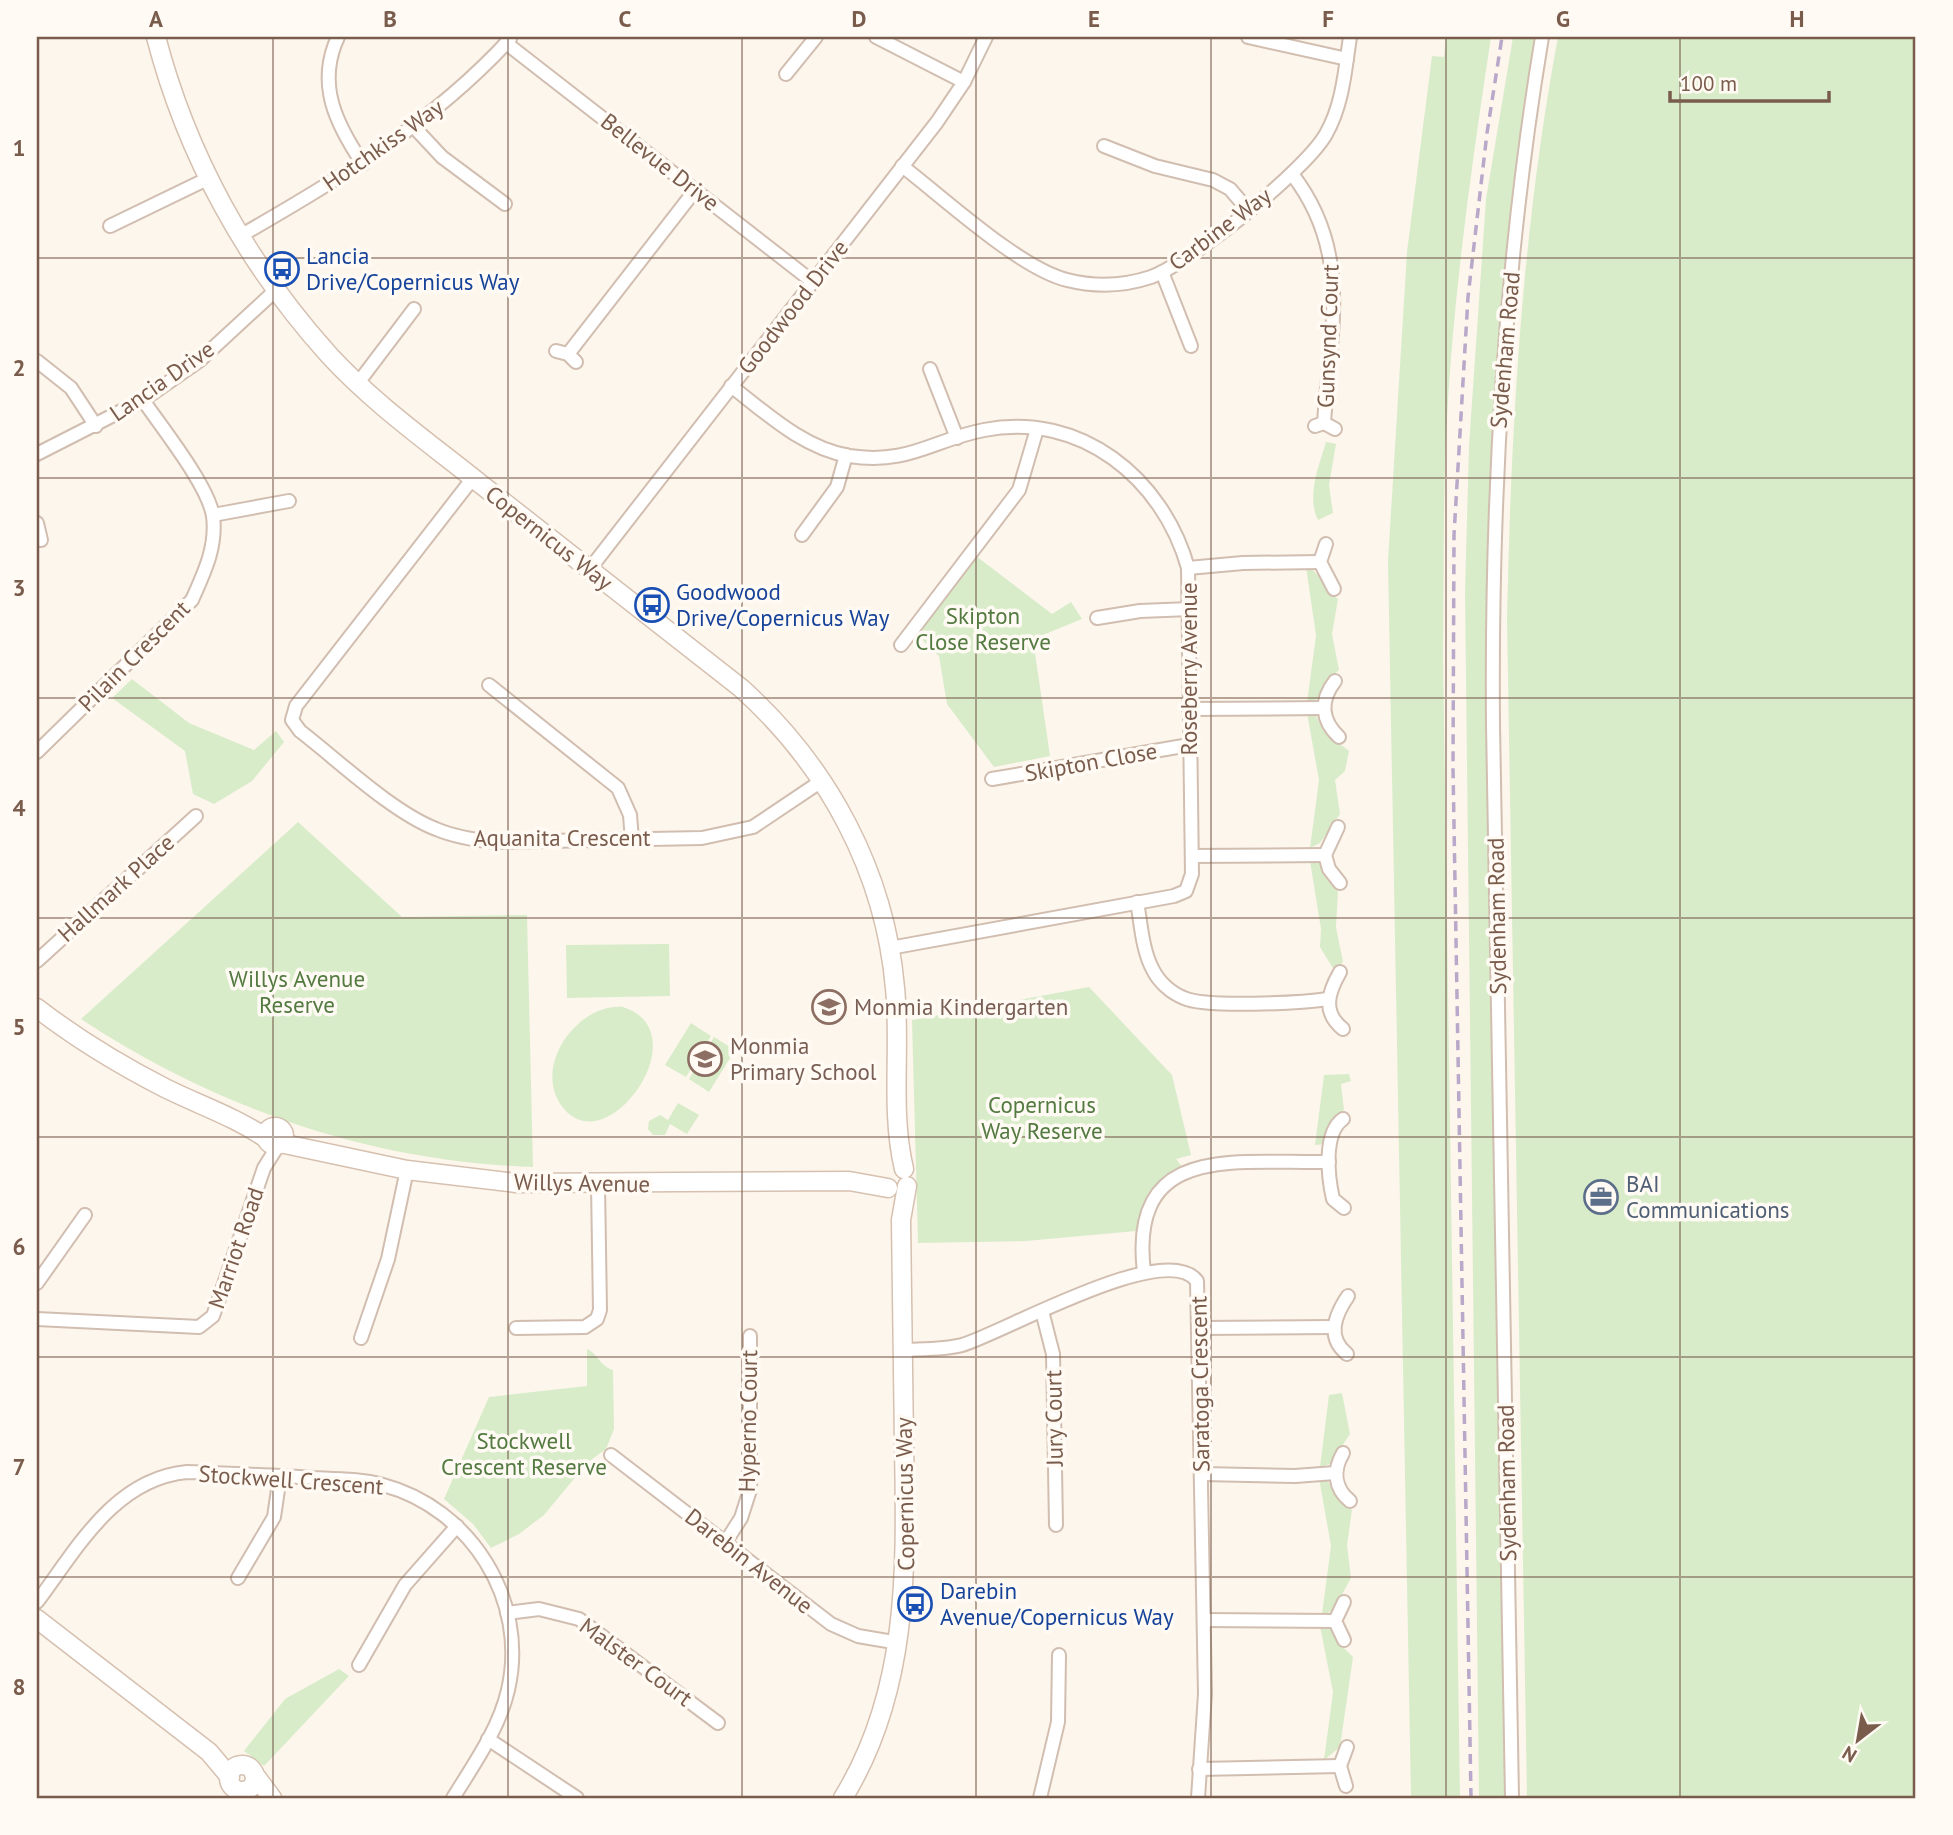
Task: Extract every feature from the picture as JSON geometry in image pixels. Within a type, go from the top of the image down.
[{"type":"street","name":"Copernicus Way","points":[[156,37],[173,94],[207,179],[276,290],[328,353],[358,383],[473,478],[759,704],[787,733],[823,780],[847,820],[870,873],[890,948],[896,1002],[898,1134],[895,1179],[901,1220],[906,1559],[894,1672],[877,1727],[843,1798]]},
{"type":"street","points":[[338,37],[328,74],[332,110],[342,133],[363,164]]},
{"type":"street","points":[[786,74],[816,37]]},
{"type":"street","points":[[876,37],[964,82]]},
{"type":"street","name":"Goodwood Drive","points":[[589,570],[902,166],[964,82],[986,37]]},
{"type":"street","points":[[1248,37],[1347,59]]},
{"type":"street","name":"Carbine Way","points":[[902,166],[1017,255],[1050,274],[1083,283],[1114,285],[1161,272],[1186,259],[1311,157],[1332,124],[1341,97],[1350,37]]},
{"type":"street","name":"Sydenham Road","points":[[1511,1798],[1493,581],[1497,436],[1507,304],[1542,37]]},
{"type":"street","name":"Hotchkiss Way","points":[[240,236],[363,164],[445,103],[509,40]]},
{"type":"street","name":"Bellevue Drive","points":[[509,40],[813,282]]},
{"type":"street","points":[[413,126],[442,157],[505,204]]},
{"type":"street","points":[[1103,147],[1155,166],[1213,180],[1230,189],[1248,210]]},
{"type":"street","name":"Gunsynd Court","points":[[1292,174],[1314,206],[1332,257],[1333,288],[1325,426]]},
{"type":"street","points":[[110,226],[207,179]]},
{"type":"street","points":[[567,355],[696,189]]},
{"type":"street","points":[[1161,272],[1191,346]]},
{"type":"street","name":"Lancia Drive","points":[[37,454],[143,400],[199,360],[276,290]]},
{"type":"street","points":[[358,383],[414,309]]},
{"type":"street","points":[[37,361],[71,388],[96,426]]},
{"type":"street","points":[[930,368],[957,438]]},
{"type":"street","name":"Roseberry Avenue","points":[[731,386],[804,439],[846,455],[868,458],[909,455],[982,430],[1009,427],[1037,429],[1092,444],[1133,473],[1156,499],[1173,526],[1188,568],[1192,856],[1191,880],[1186,891],[1174,896],[890,948]]},
{"type":"street","name":"Pilain Crescent","points":[[37,752],[192,600],[212,547],[213,515],[201,486],[143,400]]},
{"type":"street","points":[[901,645],[1011,504],[1025,478],[1037,429]]},
{"type":"street","points":[[802,535],[837,487],[846,455]]},
{"type":"street","name":"Aquanita Crescent","points":[[473,478],[296,706],[292,720],[300,731],[384,796],[434,829],[462,838],[495,842],[702,838],[753,827],[823,780]]},
{"type":"street","points":[[213,515],[289,501]]},
{"type":"street","points":[[37,523],[41,540]]},
{"type":"street","points":[[1326,544],[1320,562],[1334,589]]},
{"type":"street","points":[[1188,568],[1243,563],[1320,562]]},
{"type":"street","points":[[1097,618],[1140,611],[1190,609]]},
{"type":"street","points":[[1335,681],[1323,708],[1330,727],[1339,737]]},
{"type":"street","points":[[489,685],[618,788],[630,815],[632,840]]},
{"type":"street","points":[[1189,709],[1323,708]]},
{"type":"street","name":"Skipton Close","points":[[992,779],[1189,745]]},
{"type":"street","name":"Hallmark Place","points":[[37,961],[196,816]]},
{"type":"street","points":[[1338,827],[1325,855],[1329,869],[1340,883]]},
{"type":"street","points":[[1192,856],[1325,855]]},
{"type":"street","points":[[1137,902],[1148,960],[1153,971],[1161,982],[1185,999],[1212,1002],[1328,999]]},
{"type":"street","points":[[1340,972],[1328,999],[1332,1017],[1343,1029]]},
{"type":"street","name":"Willys Avenue","points":[[37,1008],[133,1071],[228,1117],[274,1137],[407,1170],[516,1183],[597,1185],[895,1179]]},
{"type":"street","points":[[1343,1119],[1332,1130],[1329,1163],[1333,1199],[1344,1208]]},
{"type":"street","name":"Marriot Road","points":[[37,1319],[199,1327],[205,1325],[213,1316],[274,1137]]},
{"type":"street","points":[[1144,1272],[1140,1238],[1146,1211],[1160,1191],[1180,1174],[1207,1164],[1329,1163]]},
{"type":"street","points":[[360,1338],[388,1259],[407,1170]]},
{"type":"street","points":[[516,1328],[585,1327],[597,1320],[600,1310],[597,1185]]},
{"type":"street","points":[[37,1283],[85,1215]]},
{"type":"street","name":"Saratoga Crescent","points":[[903,1350],[961,1345],[1121,1278],[1144,1272],[1179,1271],[1193,1276],[1198,1289],[1205,1694],[1198,1798]]},
{"type":"street","points":[[1347,1354],[1336,1340],[1334,1327],[1338,1311],[1348,1296]]},
{"type":"street","name":"Jury Court","points":[[1042,1311],[1053,1354],[1056,1525]]},
{"type":"street","points":[[1199,1328],[1334,1327]]},
{"type":"street","name":"Hyperno Court","points":[[725,1543],[741,1518],[750,1490],[749,1334]]},
{"type":"street","points":[[1343,1453],[1335,1473],[1339,1488],[1350,1501]]},
{"type":"street","name":"Darebin Avenue","points":[[611,1454],[831,1624],[858,1636],[899,1643]]},
{"type":"street","name":"Stockwell Crescent","points":[[37,1602],[102,1517],[133,1489],[159,1477],[180,1473],[280,1476],[380,1484],[425,1501],[457,1526],[492,1572],[508,1613],[512,1645],[511,1677],[500,1715],[453,1798]]},
{"type":"street","points":[[1202,1475],[1295,1476],[1335,1473]]},
{"type":"street","points":[[238,1578],[274,1517],[280,1476]]},
{"type":"street","points":[[359,1665],[405,1585],[457,1526]]},
{"type":"street","points":[[1343,1602],[1335,1621],[1344,1640]]},
{"type":"street","name":"Malster Court","points":[[508,1613],[539,1609],[579,1619],[718,1723]]},
{"type":"street","points":[[37,1619],[209,1752],[238,1782],[264,1798]]},
{"type":"street","points":[[1204,1620],[1335,1621]]},
{"type":"street","points":[[1040,1798],[1058,1722],[1059,1655]]},
{"type":"street","points":[[488,1740],[577,1798]]},
{"type":"street","points":[[1346,1786],[1340,1766],[1347,1747]]},
{"type":"street","points":[[1199,1769],[1340,1766]]},
{"type":"street","points":[[223,1798],[238,1782]]},
{"type":"street","points":[[238,1782],[272,1798]]},
{"type":"green space","points":[[1446,37],[1491,37],[1458,286],[1444,491],[1443,654],[1460,1798],[1411,1798],[1388,561],[1407,252],[1432,56],[1444,57]]},
{"type":"green space","points":[[1513,37],[1537,37],[1490,540],[1505,1798],[1479,1798],[1465,592],[1469,446],[1486,199]]},
{"type":"green space","points":[[1558,37],[1916,37],[1916,1798],[1527,1798],[1507,619],[1520,327],[1535,182]]},
{"type":"green space","points":[[1326,442],[1336,444],[1329,485],[1333,513],[1318,520],[1313,491]]},
{"type":"green space","name":"Skipton Close Reserve","points":[[976,556],[1052,614],[1071,602],[1082,619],[1033,639],[1050,756],[994,767],[947,704],[939,656],[916,634]]},
{"type":"green space","points":[[1306,567],[1314,572],[1338,599],[1332,634],[1339,670],[1326,682],[1317,699],[1307,703],[1316,635]]},
{"type":"green space","points":[[132,679],[189,723],[254,750],[276,731],[284,742],[252,781],[214,804],[193,794],[185,751],[112,698]]},
{"type":"green space","points":[[1307,713],[1316,716],[1324,732],[1349,751],[1345,771],[1335,780],[1340,814],[1320,843],[1310,848],[1319,780]]},
{"type":"green space","name":"Willys Avenue Reserve","points":[[298,822],[402,917],[527,915],[533,1167],[473,1163],[413,1154],[297,1125],[186,1079],[81,1019]]},
{"type":"green space","points":[[1310,861],[1319,863],[1338,892],[1336,927],[1343,962],[1334,970],[1320,947],[1321,929]]},
{"type":"green space","points":[[669,944],[670,996],[567,998],[566,945]]},
{"type":"green space","name":"Copernicus Way Reserve","points":[[1089,987],[1172,1075],[1191,1155],[1176,1159],[1183,1168],[1151,1194],[1136,1231],[1026,1241],[918,1243],[912,1020]]},
{"type":"green space","points":[[623,1007],[645,1021],[653,1042],[649,1066],[638,1089],[620,1108],[600,1120],[579,1120],[561,1105],[554,1089],[556,1055],[576,1026],[590,1015],[606,1008]]},
{"type":"green space","points":[[691,1023],[711,1036],[686,1077],[665,1065]]},
{"type":"green space","points":[[714,1037],[735,1050],[709,1092],[689,1079]]},
{"type":"green space","points":[[1349,1074],[1351,1081],[1341,1084],[1344,1110],[1329,1124],[1326,1144],[1315,1145],[1324,1075]]},
{"type":"green space","points":[[678,1103],[699,1115],[687,1134],[670,1124],[665,1135],[653,1135],[648,1129],[649,1121],[660,1115],[668,1120]]},
{"type":"green space","name":"Stockwell Crescent Reserve","points":[[587,1349],[613,1370],[614,1429],[606,1449],[587,1463],[544,1515],[519,1534],[491,1548],[473,1524],[444,1499],[489,1397],[587,1386]]},
{"type":"green space","points":[[1342,1393],[1350,1434],[1330,1464],[1320,1467],[1329,1395]]},
{"type":"green space","points":[[1319,1478],[1327,1480],[1338,1497],[1352,1510],[1347,1545],[1351,1578],[1335,1607],[1327,1614],[1322,1614],[1331,1546]]},
{"type":"green space","points":[[1320,1626],[1329,1627],[1339,1643],[1353,1657],[1340,1747],[1324,1760],[1333,1692]]},
{"type":"green space","points":[[339,1669],[349,1676],[264,1766],[244,1751],[285,1699]]},
{"type":"railway","points":[[1471,1798],[1453,768],[1454,535],[1468,297],[1487,133],[1502,37]]},
{"type":"place","name":"Lancia Drive/Copernicus Way","points":[[282,269]]},
{"type":"place","name":"Goodwood Drive/Copernicus Way","points":[[652,605]]},
{"type":"place","name":"Monmia Kindergarten","points":[[829,1007]]},
{"type":"place","name":"Monmia Primary School","points":[[705,1059]]},
{"type":"place","name":"BAI Communications","points":[[1601,1197]]},
{"type":"place","name":"Darebin Avenue/Copernicus Way","points":[[915,1604]]}]
